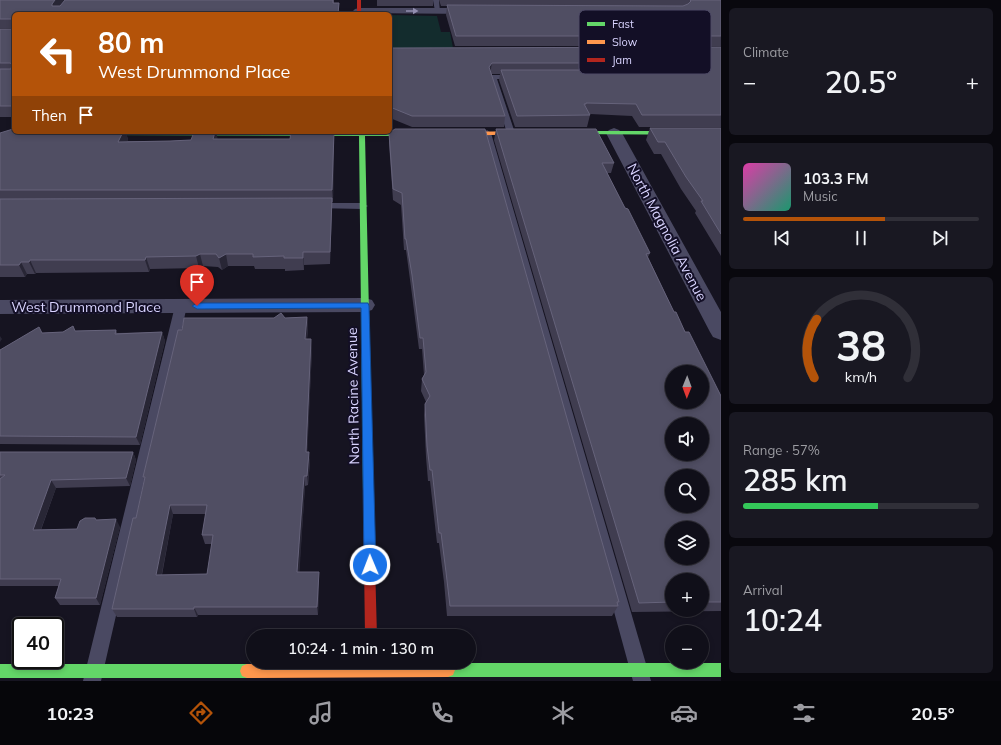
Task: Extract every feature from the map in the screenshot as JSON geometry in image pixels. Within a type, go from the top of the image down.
[{"type":"street","points":[[359,8],[437,5],[485,11]]},
{"type":"street","points":[[392,133],[427,134]]},
{"type":"street","points":[[449,134],[535,133]]},
{"type":"street","points":[[558,133],[721,133]]},
{"type":"street","name":"North Magnolia Avenue","points":[[614,133],[721,332]]},
{"type":"street","name":"North Racine Avenue","points":[[362,134],[371,629]]},
{"type":"street","name":"West Drummond Place","points":[[0,307],[365,306]]},
{"type":"street","points":[[0,671],[93,676],[288,669]]},
{"type":"street","points":[[372,669],[372,681]]},
{"type":"street","points":[[452,669],[640,676],[721,670]]},
{"type":"lane","points":[[511,133],[493,77],[524,77]]},
{"type":"lane","points":[[487,134],[640,676]]},
{"type":"lane","points":[[305,206],[363,206]]},
{"type":"lane","points":[[93,676],[181,306]]},
{"type":"lane","points":[[131,453],[146,453]]},
{"type":"green space","points":[[392,15],[437,16],[441,32],[450,32],[453,48],[392,48]]},
{"type":"building","points":[[0,0],[55,0],[52,6],[60,6],[65,0],[333,0],[333,3],[339,3],[338,12],[12,12],[12,19],[0,19]]},
{"type":"building","points":[[690,0],[721,0],[721,36],[711,36],[711,10],[579,10],[579,36],[456,36],[447,5],[683,6],[691,1]]},
{"type":"building","points":[[0,29],[12,29],[12,64],[0,63]]},
{"type":"building","points":[[579,47],[579,63],[492,63],[489,67],[505,116],[412,116],[392,108],[392,48]]},
{"type":"building","points":[[711,47],[721,47],[721,115],[642,115],[636,104],[586,103],[584,104],[590,115],[517,116],[501,70],[579,70],[579,74],[711,74]]},
{"type":"building","points":[[12,64],[12,106],[0,106],[0,69],[11,69]]},
{"type":"building","points":[[650,128],[721,128],[721,234],[701,201],[703,201],[686,177],[665,142],[658,142]]},
{"type":"building","points":[[395,129],[485,129],[619,602],[617,602],[618,606],[450,606],[441,533],[439,533],[432,470],[430,470],[427,446],[425,404],[430,396],[422,379],[426,372],[423,338],[420,338],[412,275],[405,239],[402,193],[393,189],[389,134],[392,134],[392,131]]},
{"type":"building","points":[[496,129],[596,129],[614,163],[602,163],[625,208],[628,209],[650,253],[646,254],[674,312],[676,312],[685,332],[689,332],[706,365],[665,365],[665,409],[709,409],[709,372],[721,396],[721,602],[709,602],[709,573],[665,573],[665,602],[639,603]]},
{"type":"building","points":[[12,130],[12,134],[122,134],[118,142],[191,140],[193,134],[214,134],[213,139],[290,139],[291,134],[334,134],[332,190],[0,190],[0,133]]},
{"type":"building","points":[[332,198],[330,252],[303,252],[303,258],[284,258],[284,256],[253,257],[253,254],[226,254],[219,258],[216,254],[200,254],[196,256],[146,257],[145,260],[30,260],[29,262],[21,262],[19,265],[0,265],[0,199]]},
{"type":"building","points":[[281,313],[285,318],[307,317],[305,339],[311,339],[306,452],[309,452],[307,476],[304,476],[297,572],[319,572],[317,607],[112,609],[133,518],[136,518],[145,477],[143,477],[178,330],[182,330],[184,318],[274,318]],"holes":[[[170,505],[207,505],[202,535],[213,535],[207,574],[156,575]]]},
{"type":"building","points":[[73,326],[75,331],[116,330],[115,334],[162,332],[136,437],[0,436],[0,350],[39,327],[42,333],[63,332]]},
{"type":"building","points":[[0,452],[133,452],[126,478],[51,480],[33,530],[77,529],[80,521],[85,518],[95,518],[96,520],[116,519],[96,598],[55,598],[61,579],[0,579],[0,479],[5,475],[0,475]]},
{"type":"traffic: fast","points":[[568,133],[721,133]]},
{"type":"traffic: fast","points":[[96,134],[418,134]]},
{"type":"traffic: fast","points":[[362,134],[368,490]]},
{"type":"traffic: fast","points":[[448,670],[721,670]]},
{"type":"traffic: fast","points":[[0,671],[247,671]]},
{"type":"traffic: slow","points":[[456,134],[526,133]]},
{"type":"traffic: slow","points":[[247,671],[448,670]]},
{"type":"traffic: jam","points":[[359,0],[359,12]]},
{"type":"traffic: jam","points":[[368,490],[371,629]]},
{"type":"route","points":[[197,306],[365,306],[370,565]]}]
